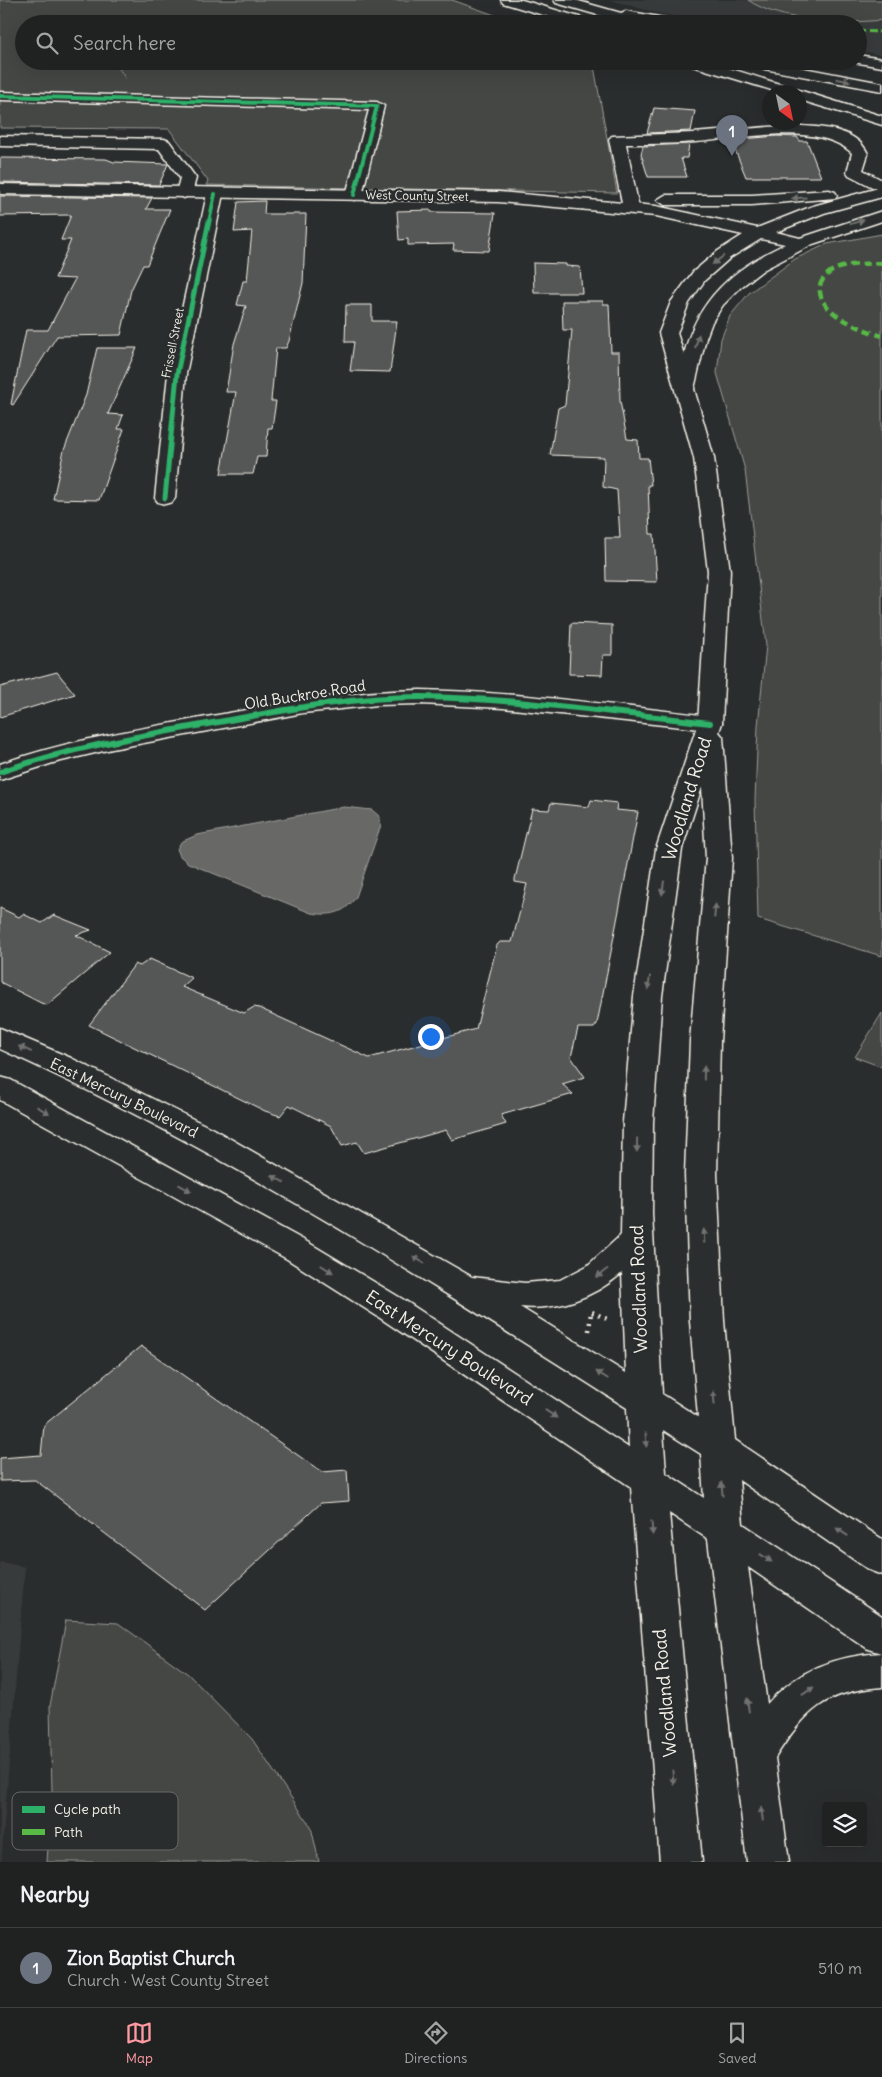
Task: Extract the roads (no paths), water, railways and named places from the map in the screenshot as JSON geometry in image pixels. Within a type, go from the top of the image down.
[{"type":"main road","points":[[561,0],[612,15]]},
{"type":"main road","points":[[515,2],[552,15]]},
{"type":"main road","points":[[515,2],[558,15]]},
{"type":"main road","points":[[605,13],[618,15]]},
{"type":"main road","points":[[867,60],[882,63]]},
{"type":"main road","points":[[720,70],[768,85]]},
{"type":"main road","points":[[792,70],[882,87]]},
{"type":"main road","points":[[855,70],[882,75]]},
{"type":"main road","points":[[0,96],[377,106],[354,195]]},
{"type":"main road","points":[[807,97],[882,121]]},
{"type":"main road","points":[[882,187],[855,172],[860,160],[860,152],[854,146],[843,140],[805,130],[747,132],[695,138],[617,139],[630,203],[752,200],[882,192]]},
{"type":"main road","points":[[0,141],[164,144],[187,174],[189,182],[184,193]]},
{"type":"main road","name":"West County Street","points":[[0,189],[215,194],[498,197],[630,203],[800,243]]},
{"type":"main road","name":"Woodland Road","points":[[768,1862],[725,1531],[707,1321],[701,1174],[705,1041],[719,858],[710,723],[719,571],[704,458],[668,333],[672,317],[688,290],[704,271],[738,246],[759,233],[810,212],[882,192]]},
{"type":"main road","name":"Frissell Street","points":[[165,498],[177,374],[215,194]]},
{"type":"main road","name":"Woodland Road","points":[[685,388],[698,335],[712,307],[753,270],[800,243],[839,228],[882,216]]},
{"type":"main road","name":"Old Buckroe Road","points":[[0,772],[37,759],[98,744],[324,704],[375,698],[485,700],[710,723]]},
{"type":"main road","name":"Woodland Road","points":[[681,1862],[648,1480],[637,1239],[638,1122],[648,996],[669,849],[710,723]]},
{"type":"main road","name":"East Mercury Boulevard","points":[[0,1038],[61,1065],[204,1137],[380,1237],[718,1446],[882,1559]]},
{"type":"main road","name":"East Mercury Boulevard","points":[[0,1087],[298,1251],[392,1309],[882,1637]]},
{"type":"main road","points":[[460,1286],[523,1296],[566,1293],[586,1285],[602,1274],[637,1239]]},
{"type":"main road","points":[[755,1754],[774,1722],[790,1704],[811,1687],[865,1670],[882,1670]]},
{"type":"place","name":"Zion Baptist Church","points":[[732,156]]}]
